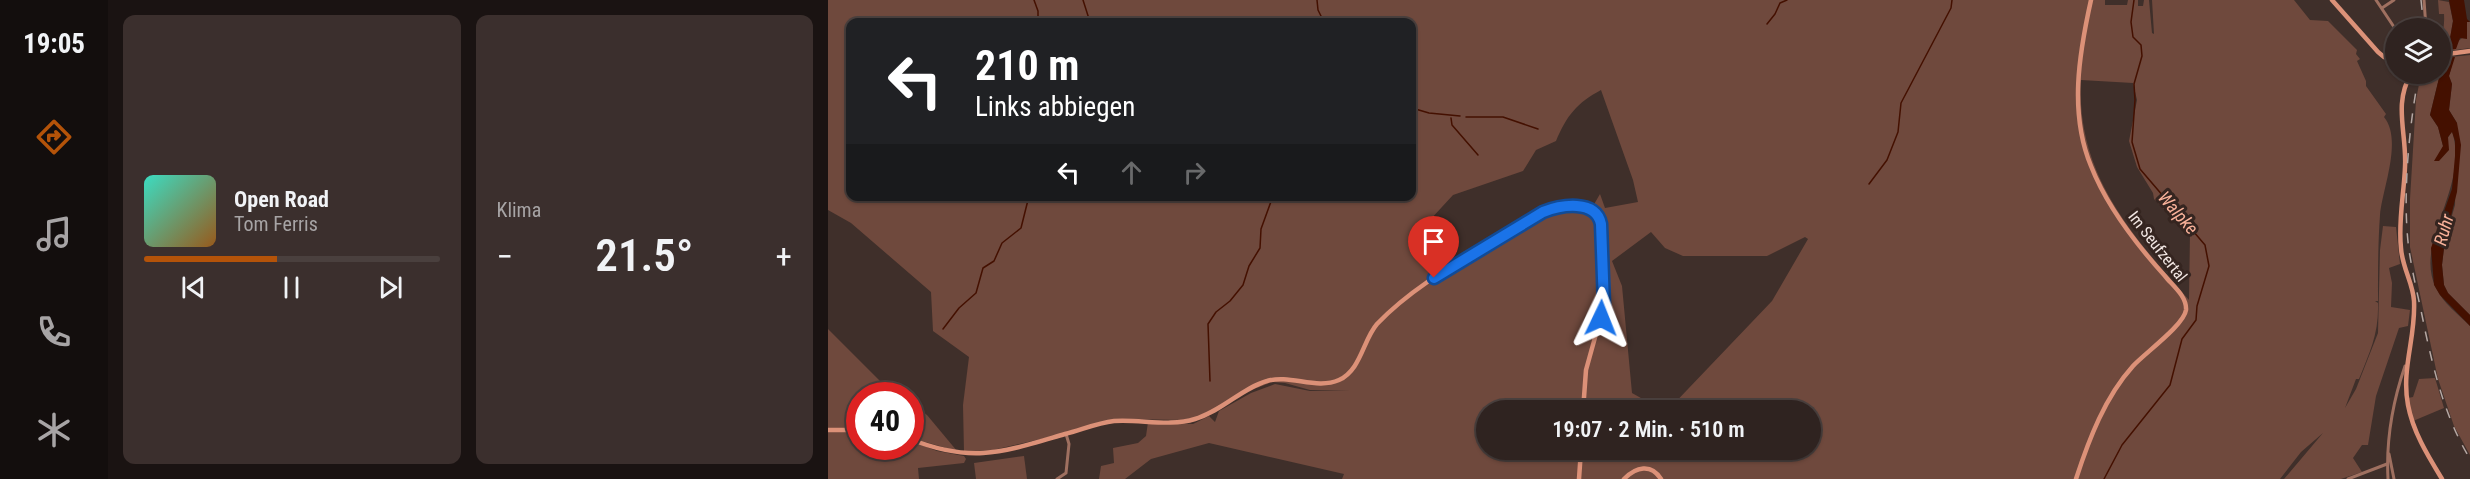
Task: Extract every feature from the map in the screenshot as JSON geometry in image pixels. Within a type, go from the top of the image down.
[{"type":"main road","name":"Im Seufzertal","points":[[2076,479],[2093,432],[2119,384],[2148,351],[2183,319],[2186,309],[2182,296],[2143,252],[2109,200],[2086,152],[2079,117],[2079,71],[2091,0]]},
{"type":"main road","points":[[2332,0],[2385,57]]},
{"type":"main road","points":[[2451,54],[2470,51]]},
{"type":"main road","points":[[2406,84],[2401,107],[2406,160],[2401,201],[2401,248],[2414,303],[2402,389],[2417,434],[2442,479]]},
{"type":"main road","points":[[924,444],[952,453],[976,455],[1021,446],[1115,421],[1182,422],[1195,419],[1220,408],[1257,385],[1271,380],[1320,383],[1341,379],[1358,359],[1375,327],[1418,289],[1530,218],[1549,210],[1566,207],[1591,208],[1599,216],[1601,224],[1604,305],[1586,370],[1584,400]]},
{"type":"main road","points":[[828,430],[846,430]]},
{"type":"main road","points":[[1580,479],[1581,460]]},
{"type":"main road","points":[[1624,479],[1633,471],[1644,468],[1655,471],[1661,479]]},
{"type":"street","points":[[2376,0],[2388,18]]},
{"type":"street","points":[[2382,8],[2394,0]]},
{"type":"street","points":[[2424,0],[2425,18]]},
{"type":"street","points":[[2388,479],[2388,448],[2402,389]]},
{"type":"street","points":[[1057,479],[1066,473],[1069,444],[1066,434]]},
{"type":"street","points":[[2388,448],[2394,479]]},
{"type":"street","points":[[2348,479],[2387,464]]},
{"type":"shaded area","points":[[828,0],[2105,0],[2105,5],[2127,5],[2128,0],[2138,0],[2138,6],[2143,6],[2144,0],[2149,0],[2152,33],[2154,34],[2152,0],[2294,0],[2310,20],[2328,21],[2357,50],[2356,54],[2360,59],[2357,61],[2366,86],[2386,114],[2384,117],[2392,138],[2390,165],[2380,215],[2378,301],[2375,301],[2378,303],[2377,324],[2367,360],[2359,379],[2356,379],[2345,408],[2356,389],[2378,333],[2380,250],[2383,226],[2396,227],[2400,264],[2389,268],[2392,283],[2391,307],[2410,310],[2408,326],[2399,328],[2376,396],[2368,445],[2362,445],[2353,458],[2362,472],[2341,479],[2284,479],[2323,433],[2301,452],[2280,479],[1342,479],[1344,474],[1209,443],[1151,459],[1125,479],[1099,479],[1101,466],[1114,463],[1113,448],[1138,443],[1146,436],[1148,422],[1193,424],[1209,416],[1215,422],[1219,411],[1251,393],[1275,384],[1310,391],[1350,390],[1310,390],[1272,382],[1257,388],[1260,384],[1200,417],[1181,420],[1127,419],[993,450],[964,452],[963,405],[969,357],[933,331],[931,292],[851,223],[828,210]],"holes":[[[2081,80],[2133,83],[2137,100],[2129,141],[2137,167],[2153,193],[2154,199],[2167,212],[2185,223],[2190,233],[2189,300],[2147,251],[2111,200],[2098,174],[2088,145],[2082,114]],[[1601,90],[1633,180],[1638,202],[1605,208],[1600,194],[1593,206],[1559,206],[1537,212],[1432,276],[1416,255],[1415,243],[1418,233],[1453,195],[1523,171],[1536,150],[1556,141],[1564,124],[1579,105]],[[1651,232],[1665,248],[1683,256],[1767,256],[1805,237],[1808,239],[1772,301],[1678,400],[1821,400],[1821,460],[1476,460],[1476,400],[1644,400],[1632,393],[1622,286],[1612,261]]]},
{"type":"shaded area","points":[[2438,0],[2449,2],[2453,21],[2451,33],[2451,18],[2444,18],[2444,14],[2439,14]]},
{"type":"shaded area","points":[[2467,22],[2470,22],[2470,48],[2451,51],[2451,47],[2462,38]]},
{"type":"shaded area","points":[[2470,55],[2470,315],[2448,293],[2444,285],[2442,265],[2445,240],[2455,205],[2457,123],[2449,110],[2451,68],[2454,57],[2451,57]]},
{"type":"shaded area","points":[[2419,84],[2438,84],[2430,115],[2438,127],[2443,146],[2452,131],[2456,152],[2449,193],[2431,252],[2431,270],[2439,293],[2470,326],[2470,455],[2454,426],[2438,379],[2410,247],[2410,199],[2416,100]]},
{"type":"shaded area","points":[[828,329],[881,382],[846,382],[846,428],[828,428]]},
{"type":"shaded area","points":[[2435,378],[2444,408],[2413,421],[2408,398],[2413,397],[2419,379]]},
{"type":"shaded area","points":[[924,413],[927,415],[957,451],[924,442]]},
{"type":"shaded area","points":[[828,431],[846,431],[846,460],[924,460],[924,446],[964,456],[966,459],[964,463],[918,468],[919,479],[828,479]]},
{"type":"shaded area","points":[[1024,456],[1027,479],[976,479],[974,463]]},
{"type":"water","points":[[2449,0],[2464,0],[2467,19],[2470,22],[2467,22],[2467,39],[2460,38],[2456,49],[2451,50],[2451,33],[2453,21]]},
{"type":"water","points":[[2455,57],[2451,70],[2451,58]]},
{"type":"water","name":"Ruhr","points":[[2451,81],[2452,84],[2449,110],[2457,123],[2461,145],[2457,192],[2445,240],[2442,265],[2444,285],[2448,293],[2470,315],[2470,326],[2440,295],[2434,285],[2431,248],[2452,189],[2455,141],[2452,132],[2448,137],[2449,150],[2439,161],[2434,161],[2443,146],[2438,127],[2430,115],[2438,84],[2451,84]]},
{"type":"waterway","points":[[1034,0],[1038,18]]},
{"type":"waterway","points":[[1083,0],[1089,18]]},
{"type":"waterway","points":[[1317,0],[1322,18]]},
{"type":"waterway","points":[[1767,24],[1780,3],[1787,0]]},
{"type":"waterway","points":[[1869,184],[1887,160],[1898,132],[1901,103],[1951,8],[1952,0]]},
{"type":"waterway","name":"Walpke","points":[[2104,479],[2122,445],[2170,385],[2182,339],[2196,320],[2197,306],[2209,266],[2205,245],[2140,169],[2132,142],[2134,84],[2142,56],[2141,45],[2133,37],[2131,22],[2134,0]]},
{"type":"waterway","points":[[1416,109],[1460,116]]},
{"type":"waterway","points":[[1466,117],[1503,117],[1538,129]]},
{"type":"waterway","points":[[1451,118],[1452,125],[1478,155]]},
{"type":"waterway","points":[[943,329],[959,308],[976,293],[983,268],[994,261],[1002,243],[1021,228],[1028,201]]},
{"type":"waterway","points":[[1210,381],[1208,324],[1216,312],[1230,301],[1243,285],[1249,266],[1260,248],[1261,229],[1271,201]]},
{"type":"railway","points":[[2421,0],[2423,18]]},
{"type":"railway","points":[[2417,84],[2406,185],[2409,250],[2437,380],[2454,428],[2470,459]]},
{"type":"route","points":[[1434,278],[1543,212],[1560,207],[1588,207],[1597,213],[1601,224],[1604,305],[1601,318]]}]
